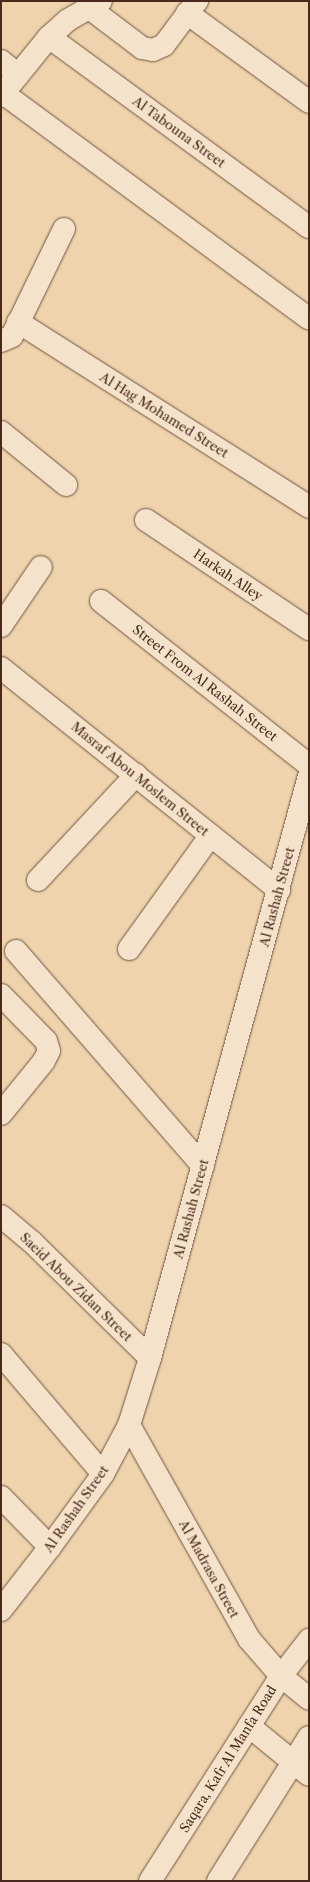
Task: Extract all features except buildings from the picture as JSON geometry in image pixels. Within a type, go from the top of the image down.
[{"type":"street","points":[[309,102],[192,7],[164,45],[153,50],[142,48],[95,4],[49,37],[2,95],[309,319]]},
{"type":"street","name":"Al Tabouna Street","points":[[49,37],[309,227]]},
{"type":"street","points":[[1,61],[18,75]]},
{"type":"street","points":[[1,341],[12,336],[64,230]]},
{"type":"street","name":"Al Hag Mohamed Street","points":[[18,322],[309,507]]},
{"type":"street","points":[[1,432],[66,485]]},
{"type":"street","name":"Harkah Alley","points":[[146,520],[309,629]]},
{"type":"street","points":[[1,626],[41,567]]},
{"type":"street","name":"Street From Al Rashah Street","points":[[101,601],[309,765]]},
{"type":"street","name":"Masraf Abou Moslem Street","points":[[1,668],[279,890]]},
{"type":"street","points":[[38,880],[136,775]]},
{"type":"street","name":"Al Rashah Street","points":[[1,1610],[50,1547],[103,1474],[129,1425],[150,1358],[309,776]]},
{"type":"street","points":[[129,949],[211,835]]},
{"type":"street","points":[[16,950],[203,1166]]},
{"type":"street","points":[[1,995],[49,1046],[47,1057],[3,1105]]},
{"type":"street","name":"Saeid Abou Zidan Street","points":[[1,1216],[33,1243],[150,1358]]},
{"type":"street","points":[[1,1354],[103,1474]]},
{"type":"street","name":"Al Madrasa Street","points":[[129,1425],[249,1639],[281,1676],[309,1699]]},
{"type":"street","points":[[1,1497],[50,1547]]},
{"type":"street","name":"Saqara, Kafr Al Manfa Road","points":[[150,1881],[281,1676],[309,1640]]},
{"type":"street","points":[[249,1726],[305,1774]]},
{"type":"street","points":[[218,1881],[305,1774],[309,1737]]}]
